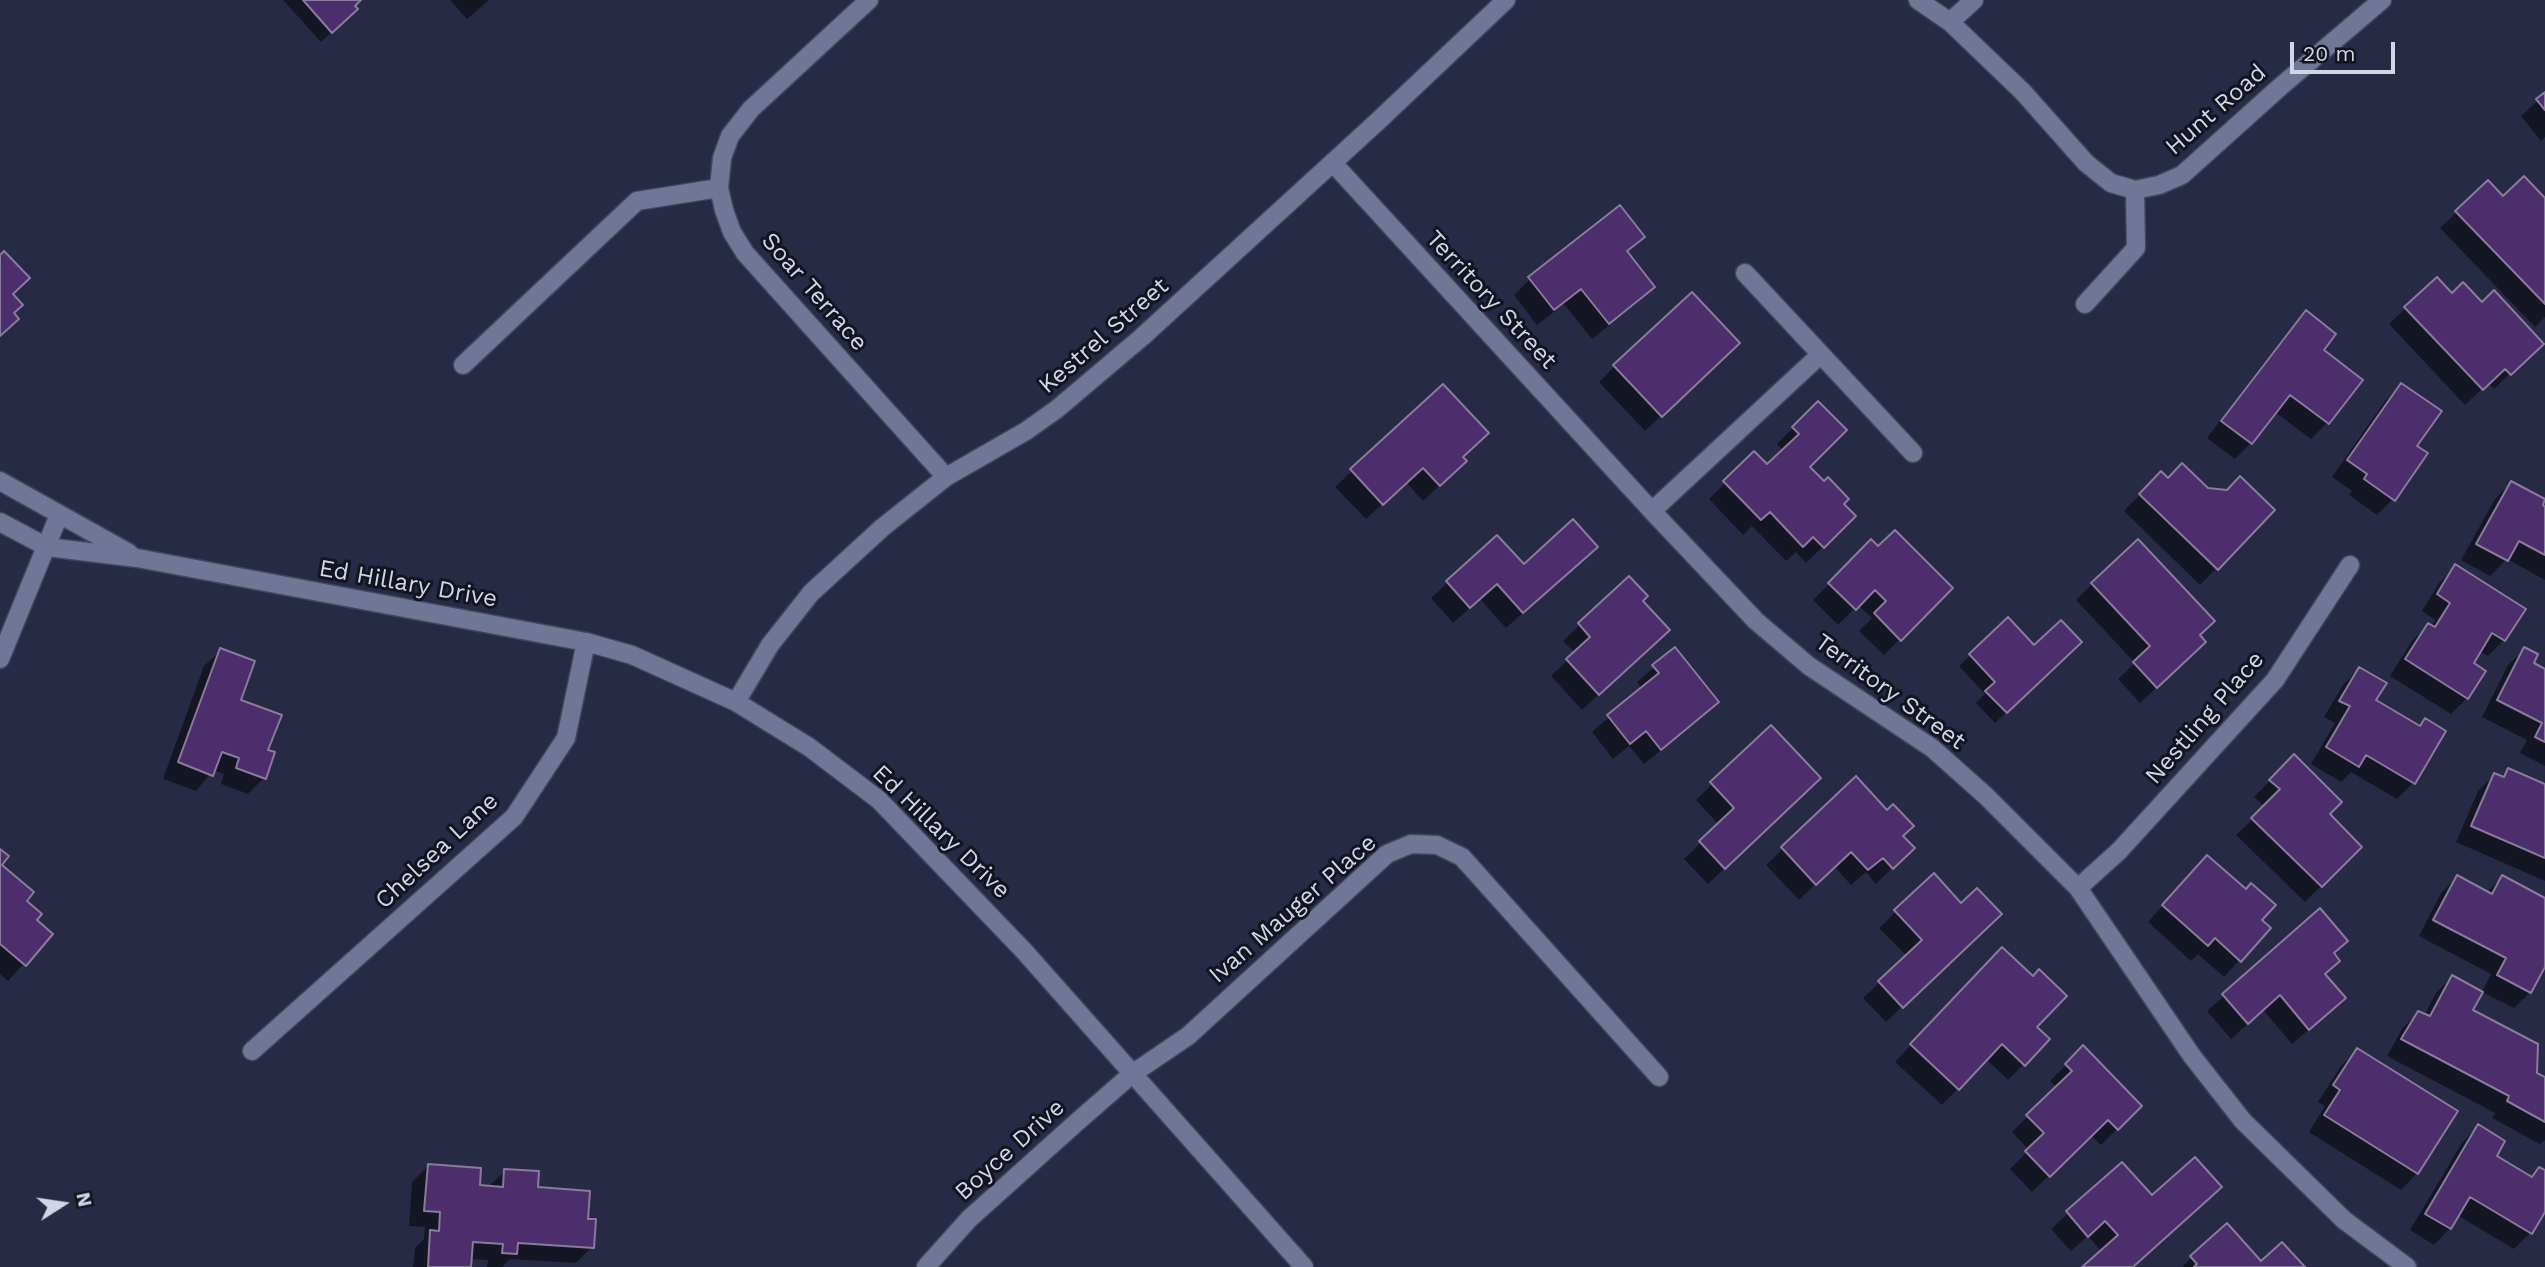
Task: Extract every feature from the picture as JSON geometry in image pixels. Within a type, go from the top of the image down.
[{"type":"street","name":"Soar Terrace","points":[[869,0],[751,109],[730,136],[722,158],[719,188],[724,210],[745,253],[946,477]]},
{"type":"street","name":"Kestrel Street","points":[[736,702],[770,645],[811,593],[883,527],[946,477],[1007,443],[1057,409],[1142,337],[1506,0]]},
{"type":"street","points":[[1918,0],[1950,22],[2023,92],[2087,163],[2112,183],[2136,190],[2136,248],[2085,304]]},
{"type":"street","points":[[1950,22],[1974,0]]},
{"type":"street","name":"Hunt Road","points":[[2136,190],[2159,185],[2182,175],[2382,0]]},
{"type":"street","name":"Territory Street","points":[[1333,163],[1756,621],[1809,666],[1932,748],[1986,796],[2078,888],[2192,1056],[2243,1121],[2344,1220],[2407,1267]]},
{"type":"street","points":[[463,365],[637,201],[719,188]]},
{"type":"street","points":[[1745,273],[1913,453]]},
{"type":"street","points":[[1652,511],[1820,355]]},
{"type":"street","name":"Ed Hillary Drive","points":[[0,481],[137,558]]},
{"type":"street","points":[[0,659],[59,515]]},
{"type":"street","name":"Ed Hillary Drive","points":[[0,522],[47,547],[137,558],[586,642],[632,655],[736,702],[809,747],[879,800],[1024,951],[1304,1267]]},
{"type":"street","name":"Nestling Place","points":[[2078,888],[2119,851],[2275,680],[2350,565]]},
{"type":"street","name":"Chelsea Lane","points":[[253,1051],[514,817],[566,738],[586,642]]},
{"type":"street","name":"Ivan Mauger Place","points":[[1132,1074],[1188,1036],[1387,854],[1411,844],[1437,845],[1462,857],[1659,1077]]},
{"type":"street","name":"Boyce Drive","points":[[926,1267],[969,1219],[1132,1074]]},
{"type":"building","points":[[303,0],[361,0],[355,6],[358,9],[332,33]]},
{"type":"building","points":[[2545,92],[2545,110],[2536,99]]},
{"type":"building","points":[[2524,176],[2545,198],[2545,304],[2455,211],[2488,180],[2503,196]]},
{"type":"building","points":[[1620,205],[1645,237],[1627,251],[1655,287],[1609,324],[1581,289],[1554,310],[1528,277]]},
{"type":"building","points":[[4,251],[30,278],[13,294],[23,305],[14,313],[19,319],[0,336],[0,255]]},
{"type":"building","points":[[2437,277],[2452,293],[2463,282],[2482,302],[2494,290],[2544,344],[2511,375],[2505,369],[2483,390],[2404,307]]},
{"type":"building","points":[[1692,292],[1740,343],[1662,417],[1613,365]]},
{"type":"building","points":[[2306,310],[2336,334],[2324,350],[2363,380],[2329,424],[2290,395],[2252,444],[2221,421]]},
{"type":"building","points":[[2401,383],[2442,411],[2417,446],[2428,453],[2395,501],[2364,479],[2367,474],[2347,460]]},
{"type":"building","points":[[1443,384],[1489,433],[1463,457],[1467,461],[1440,486],[1423,468],[1383,505],[1350,469]]},
{"type":"building","points":[[1818,401],[1847,430],[1810,467],[1824,481],[1828,477],[1849,499],[1844,504],[1856,516],[1824,548],[1813,537],[1803,547],[1770,512],[1761,520],[1723,481],[1754,451],[1767,464],[1799,434],[1792,427]]},
{"type":"building","points":[[2182,463],[2208,488],[2227,490],[2240,476],[2275,510],[2218,570],[2139,494],[2161,471],[2168,478]]},
{"type":"building","points":[[2511,481],[2545,499],[2545,555],[2519,541],[2508,561],[2476,544]]},
{"type":"building","points":[[1573,519],[1598,547],[1523,613],[1497,584],[1470,608],[1446,581],[1497,535],[1524,564]]},
{"type":"building","points":[[1895,530],[1953,588],[1901,641],[1874,613],[1886,601],[1875,590],[1856,610],[1828,583],[1871,539],[1878,546]]},
{"type":"building","points":[[2138,539],[2215,621],[2200,635],[2206,642],[2157,688],[2133,662],[2150,646],[2091,583]]},
{"type":"building","points":[[2455,564],[2526,609],[2505,641],[2492,633],[2474,663],[2486,671],[2468,699],[2405,659],[2428,623],[2435,627],[2450,603],[2437,594]]},
{"type":"building","points":[[1629,576],[1648,596],[1643,601],[1670,630],[1599,695],[1566,659],[1590,637],[1578,623]]},
{"type":"building","points":[[2008,617],[2034,645],[2061,620],[2082,642],[2007,713],[1985,691],[1995,682],[1969,654]]},
{"type":"building","points":[[1675,647],[1719,702],[1661,750],[1646,731],[1630,744],[1607,715],[1659,673],[1652,665]]},
{"type":"building","points":[[2524,647],[2538,654],[2534,663],[2545,669],[2545,742],[2535,737],[2542,723],[2497,700]]},
{"type":"building","points":[[220,648],[255,661],[241,700],[282,715],[268,750],[275,752],[266,779],[236,768],[239,758],[222,752],[213,776],[178,762]]},
{"type":"building","points":[[2359,667],[2387,683],[2376,700],[2420,726],[2425,718],[2446,731],[2415,784],[2366,755],[2359,767],[2326,747],[2350,706],[2339,701]]},
{"type":"building","points":[[1771,725],[1821,778],[1725,869],[1699,841],[1734,808],[1710,782]]},
{"type":"building","points":[[2294,754],[2342,802],[2330,814],[2362,847],[2322,887],[2251,818],[2280,789],[2269,780]]},
{"type":"building","points":[[2508,768],[2545,784],[2545,858],[2471,826],[2494,773],[2504,777]]},
{"type":"building","points":[[1856,776],[1887,810],[1893,804],[1914,826],[1903,836],[1915,848],[1893,869],[1883,858],[1868,870],[1851,852],[1816,885],[1781,847]]},
{"type":"building","points":[[0,849],[9,856],[2,865],[34,892],[27,901],[42,914],[37,920],[53,934],[26,966],[0,944]]},
{"type":"building","points":[[2207,855],[2246,889],[2251,883],[2276,905],[2262,920],[2271,928],[2241,962],[2215,938],[2208,946],[2162,905]]},
{"type":"building","points":[[1934,873],[1961,903],[1977,888],[2002,914],[1903,1008],[1878,981],[1922,940],[1894,910]]},
{"type":"building","points":[[2457,875],[2492,894],[2502,875],[2545,898],[2545,967],[2531,993],[2497,975],[2506,958],[2433,920]]},
{"type":"building","points":[[2320,908],[2348,941],[2334,953],[2340,961],[2325,974],[2346,998],[2309,1030],[2280,995],[2248,1024],[2222,994]]},
{"type":"building","points":[[2002,947],[2033,976],[2039,969],[2067,996],[2037,1027],[2050,1039],[2025,1066],[2002,1044],[1959,1090],[1910,1044]]},
{"type":"building","points":[[2452,975],[2483,992],[2473,1010],[2538,1044],[2537,1073],[2545,1077],[2545,1122],[2507,1101],[2509,1096],[2401,1039],[2418,1011],[2430,1016]]},
{"type":"building","points":[[2083,1045],[2142,1106],[2118,1130],[2108,1120],[2050,1177],[2025,1151],[2044,1133],[2026,1115],[2072,1071],[2065,1064]]},
{"type":"building","points":[[2357,1048],[2458,1111],[2418,1174],[2324,1115],[2340,1090],[2333,1085]]},
{"type":"building","points":[[2478,1124],[2505,1141],[2497,1156],[2532,1177],[2539,1167],[2545,1170],[2545,1212],[2532,1234],[2470,1197],[2451,1229],[2425,1214]]},
{"type":"building","points":[[2195,1157],[2222,1187],[2133,1267],[2082,1267],[2118,1235],[2105,1221],[2088,1237],[2066,1211],[2122,1162],[2152,1195]]},
{"type":"building","points":[[428,1164],[481,1168],[480,1185],[503,1187],[504,1169],[539,1171],[538,1187],[590,1191],[588,1219],[596,1219],[594,1248],[518,1243],[517,1254],[502,1253],[503,1244],[473,1242],[471,1267],[428,1267],[430,1230],[439,1231],[440,1212],[424,1211]]},
{"type":"building","points":[[2227,1223],[2261,1261],[2282,1242],[2305,1267],[2194,1267],[2197,1264],[2190,1256]]}]
